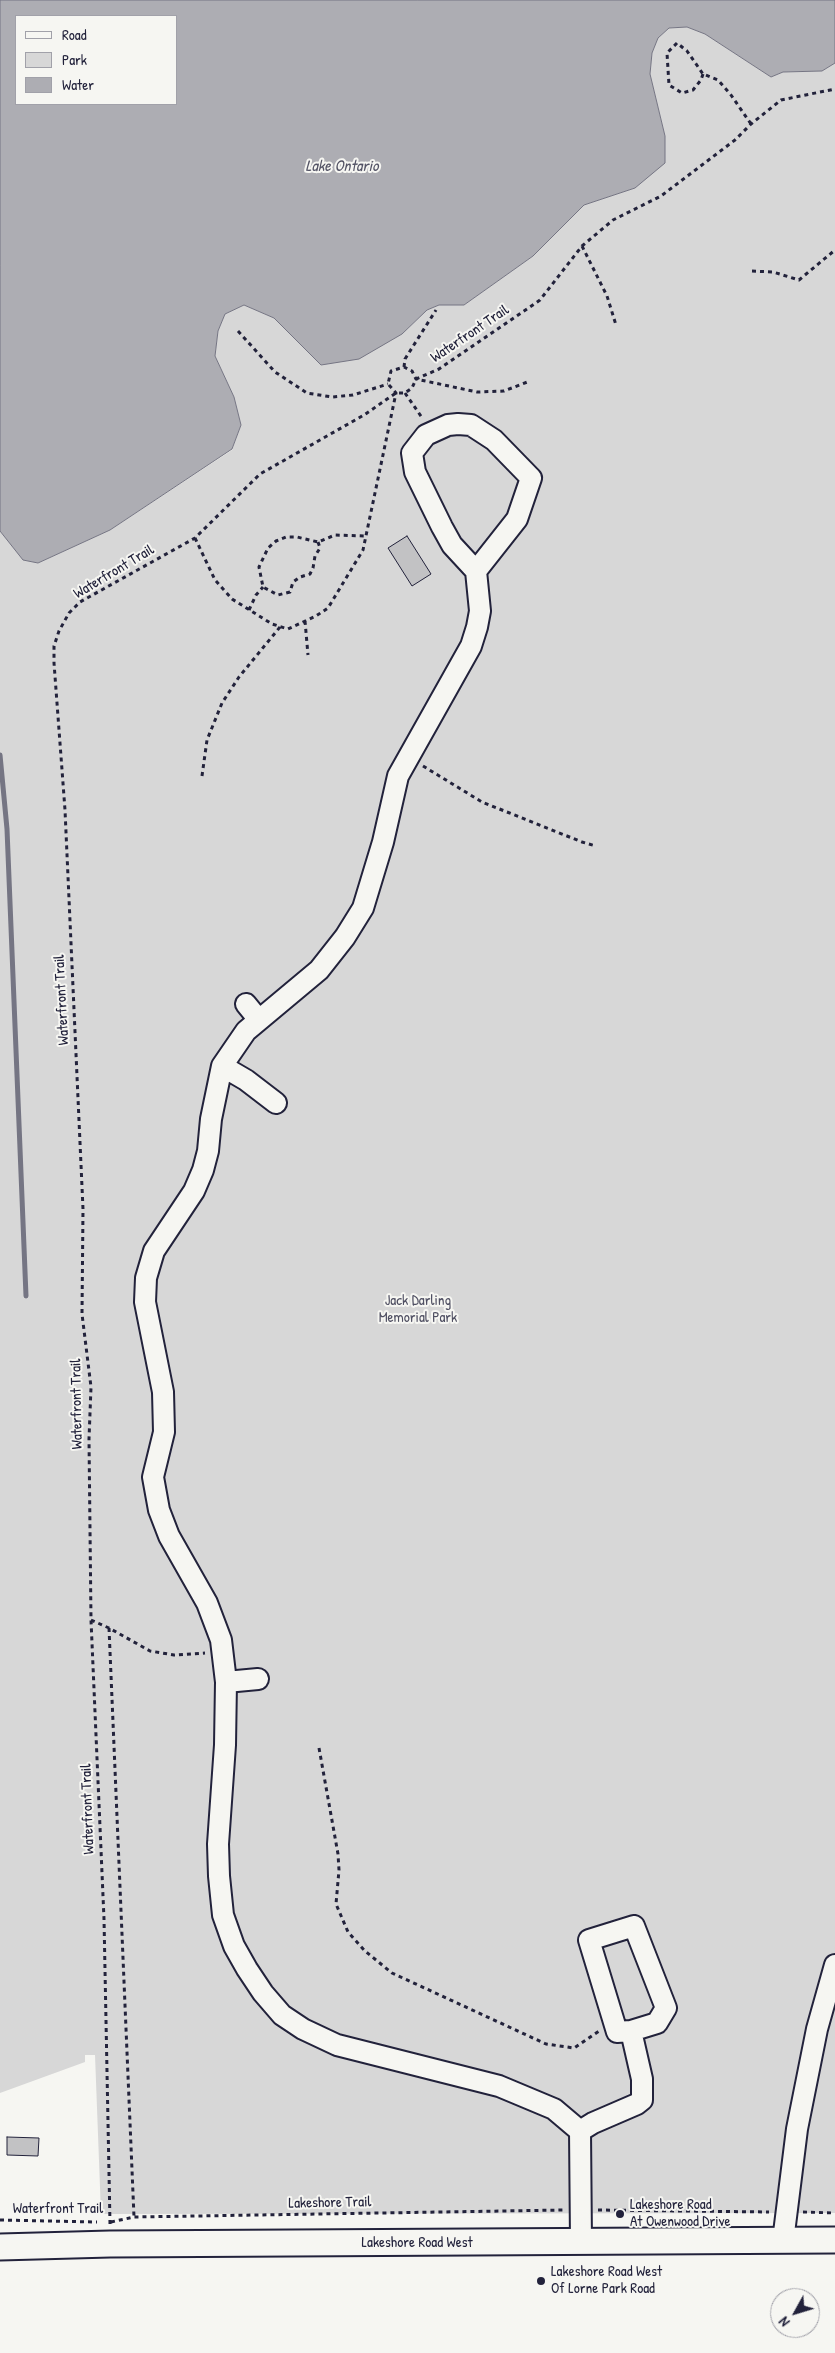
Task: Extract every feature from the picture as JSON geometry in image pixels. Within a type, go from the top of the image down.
[{"type":"main road","name":"Lakeshore Road West","points":[[0,2248],[110,2244],[835,2240]]},
{"type":"lane","points":[[476,571],[517,519],[532,478],[494,440],[471,425],[453,425],[432,432],[421,439],[412,453],[415,472],[452,545],[476,571],[480,611],[471,646],[398,776],[383,842],[362,908],[345,937],[319,970],[259,1020],[237,1042],[222,1066],[208,1151],[203,1170],[194,1191],[154,1251],[146,1278],[145,1302],[163,1392],[164,1432],[153,1477],[159,1510],[169,1536],[207,1603],[223,1651],[226,1682],[225,1745],[218,1844],[222,1905],[234,1946],[262,1993],[282,2015],[337,2045],[499,2086],[554,2109],[580,2132],[581,2242]]},
{"type":"lane","points":[[246,1004],[259,1020]]},
{"type":"lane","points":[[222,1066],[246,1080],[276,1103]]},
{"type":"lane","points":[[226,1682],[258,1679]]},
{"type":"lane","points":[[634,1926],[666,2008],[657,2023],[631,2031],[617,2032],[589,1940],[634,1926]]},
{"type":"lane","points":[[783,2241],[797,2129],[817,2029],[835,1965]]},
{"type":"lane","points":[[580,2132],[592,2123],[637,2104],[642,2100],[642,2079],[631,2031]]},
{"type":"path","points":[[703,74],[693,90],[682,93],[669,85],[667,53],[677,43],[687,51],[703,74],[718,80],[751,124]]},
{"type":"path","name":"Waterfront Trail","points":[[405,393],[412,388],[416,379],[439,369],[540,300],[582,246],[613,220],[661,196],[735,140],[751,124],[781,100],[835,89]]},
{"type":"path","points":[[582,246],[607,296],[616,325]]},
{"type":"path","points":[[752,271],[773,272],[800,280],[835,250]]},
{"type":"path","points":[[404,367],[405,359],[436,310]]},
{"type":"path","points":[[238,332],[275,372],[308,393],[332,397],[353,395],[388,384]]},
{"type":"path","points":[[388,384],[392,371],[404,367],[412,371],[416,379],[477,392],[504,391],[530,381]]},
{"type":"path","points":[[388,384],[396,393],[405,393],[432,432]]},
{"type":"path","points":[[195,538],[216,580],[232,599],[272,624],[288,629],[328,608],[363,550],[396,393]]},
{"type":"path","name":"Waterfront Trail","points":[[0,2220],[110,2222],[104,1919],[91,1620],[89,1439],[91,1387],[82,1314],[83,1209],[65,810],[54,646],[69,613],[80,602],[195,538],[260,474],[364,415],[396,393]]},
{"type":"path","points":[[263,587],[259,567],[268,548],[286,537],[297,537],[318,542],[335,535],[366,536]]},
{"type":"path","points":[[263,587],[278,595],[290,592],[293,582],[300,577],[310,574],[320,548],[318,542]]},
{"type":"path","points":[[249,610],[256,595],[263,587]]},
{"type":"path","points":[[305,621],[308,656]]},
{"type":"path","points":[[202,776],[206,740],[222,703],[239,677],[280,627]]},
{"type":"path","points":[[407,758],[435,772],[482,802],[596,846]]},
{"type":"path","points":[[91,1620],[150,1651],[174,1655],[223,1651]]},
{"type":"path","points":[[109,1628],[134,2217]]},
{"type":"path","points":[[319,1748],[338,1854],[336,1904],[348,1932],[365,1951],[392,1973],[546,2044],[574,2048],[613,2022]]},
{"type":"path","name":"Lakeshore Trail","points":[[110,2222],[134,2217],[551,2210]]},
{"type":"path","points":[[607,2210],[773,2212]]},
{"type":"path","points":[[806,2212],[835,2213]]},
{"type":"green space","name":"Jack Darling Memorial Park","points":[[687,27],[705,34],[771,77],[783,72],[822,71],[835,63],[835,2213],[101,2214],[95,2055],[85,2055],[85,2062],[0,2093],[0,531],[23,559],[38,563],[110,530],[232,450],[241,425],[234,397],[215,356],[218,331],[225,314],[244,305],[274,318],[321,365],[402,334],[427,310],[439,305],[464,305],[533,256],[584,205],[635,188],[665,136],[650,74],[652,53],[658,38],[669,28]]},
{"type":"water","name":"Lake Ontario","points":[[0,0],[835,0],[835,63],[822,71],[783,72],[771,77],[705,34],[687,27],[669,28],[658,38],[652,53],[650,74],[665,136],[665,163],[635,188],[584,205],[533,256],[464,305],[439,305],[427,310],[402,334],[359,359],[321,365],[274,318],[244,305],[225,314],[218,331],[215,356],[234,397],[241,425],[232,449],[110,530],[38,563],[23,560],[0,531]]},
{"type":"building","points":[[407,536],[431,574],[412,586],[388,548]]},
{"type":"building","points":[[7,2137],[39,2138],[38,2156],[7,2155]]},
{"type":"waterway","points":[[0,755],[7,829],[26,1296]]},
{"type":"place","name":"Lakeshore Road At Owenwood Drive","points":[[620,2214]]},
{"type":"place","name":"Lakeshore Road West Of Lorne Park Road","points":[[541,2281]]}]
